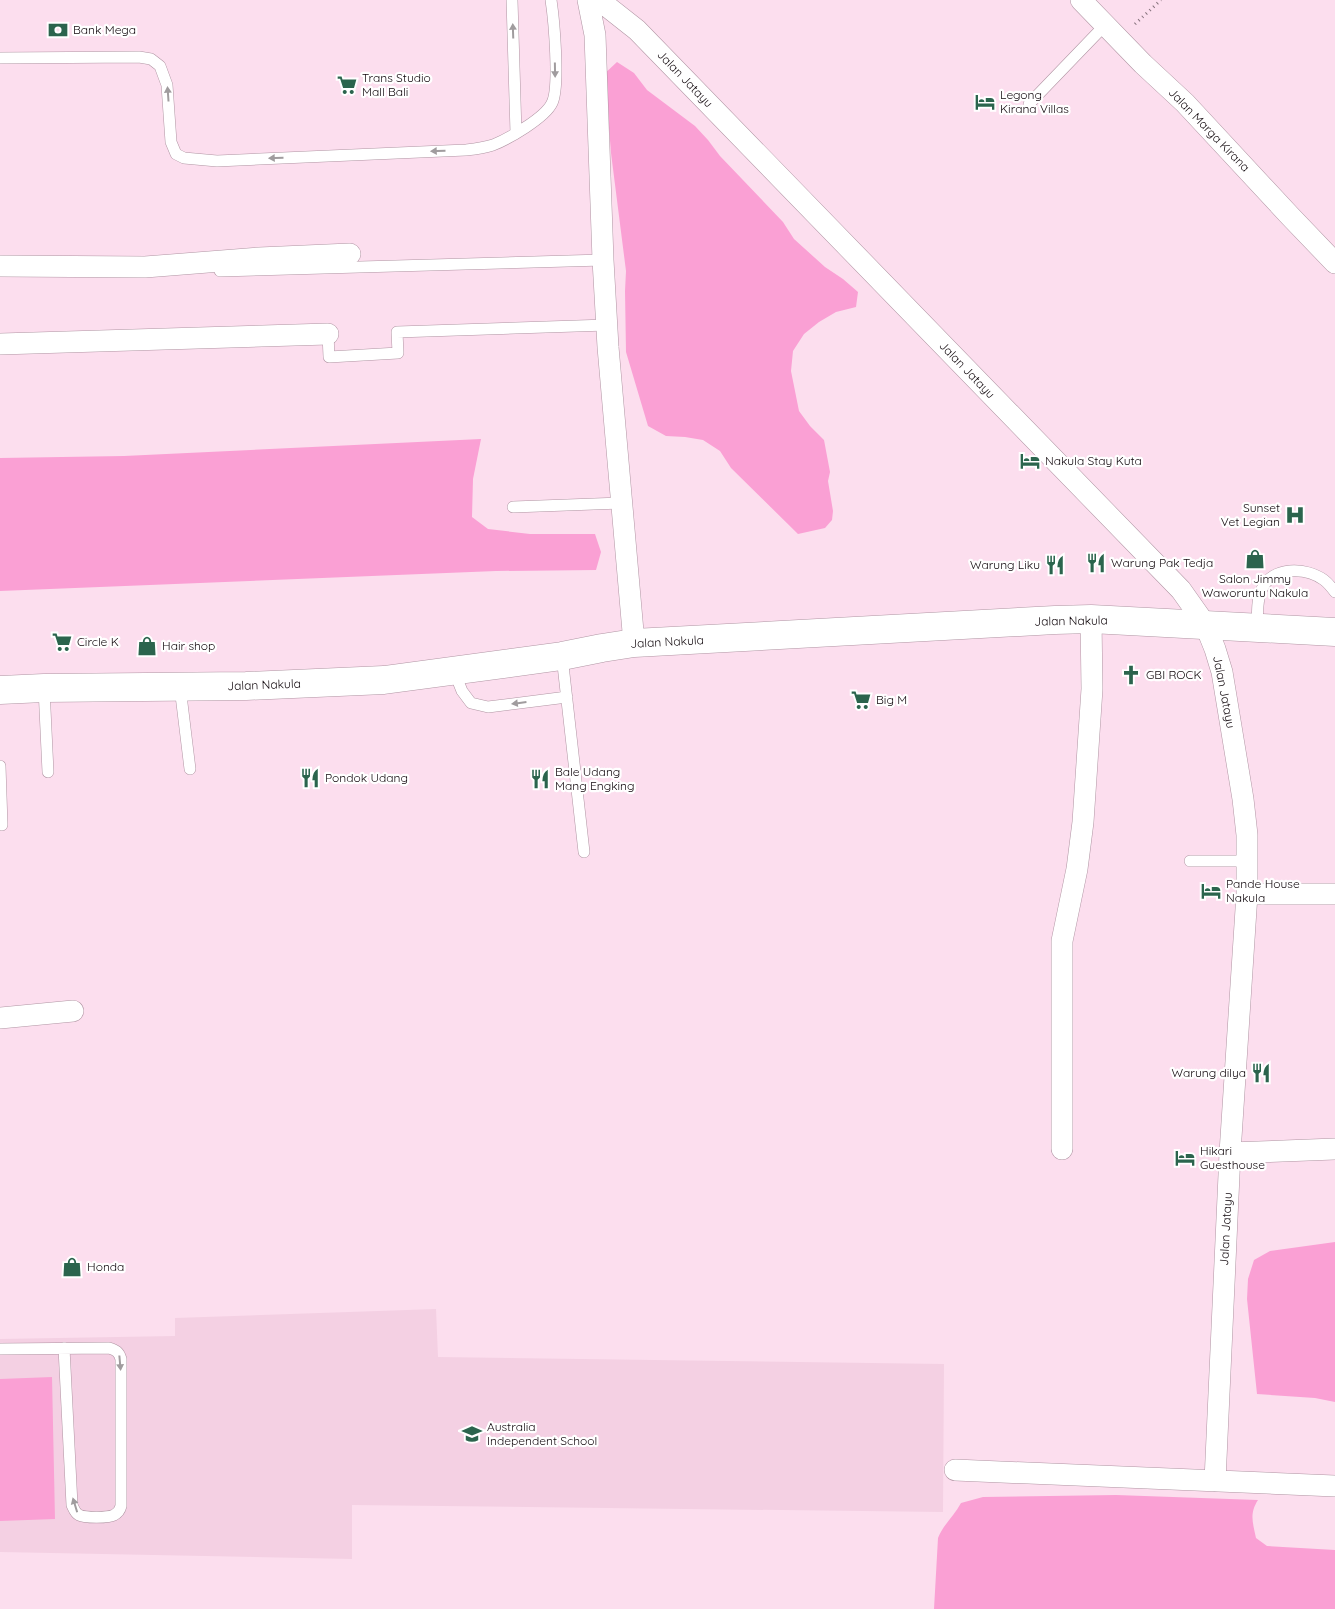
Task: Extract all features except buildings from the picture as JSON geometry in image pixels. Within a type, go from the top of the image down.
[{"type":"main road","name":"Jalan Nakula","points":[[0,690],[246,686],[384,680],[562,656],[634,643],[1091,619],[1335,632]]},
{"type":"street","points":[[588,0],[595,35],[607,325],[634,643]]},
{"type":"street","name":"Jalan Jatayu","points":[[599,0],[637,30],[658,51],[1181,590],[1205,624],[1222,672],[1243,799],[1248,861],[1230,1153],[1215,1481]]},
{"type":"street","name":"Jalan Marga Kirana","points":[[1081,0],[1192,111],[1335,263]]},
{"type":"street","points":[[0,266],[145,267],[259,258],[350,254]]},
{"type":"street","points":[[0,344],[328,334]]},
{"type":"street","points":[[1062,1149],[1062,941],[1077,869],[1083,822],[1092,689],[1091,619]]},
{"type":"street","points":[[1247,894],[1335,894]]},
{"type":"street","points":[[0,1018],[73,1012]]},
{"type":"street","points":[[1230,1153],[1335,1149]]},
{"type":"street","points":[[955,1470],[1335,1486]]},
{"type":"lane","points":[[512,0],[516,133]]},
{"type":"lane","points":[[0,58],[139,57],[151,59],[160,66],[167,85],[171,142],[176,154],[184,158],[217,161],[466,150],[492,145],[516,133],[539,118],[551,105],[555,93],[554,21],[551,0]]},
{"type":"lane","points":[[1029,104],[1112,32]]},
{"type":"lane","points":[[174,264],[174,272],[603,260]]},
{"type":"lane","points":[[328,334],[329,357],[398,353],[397,332],[607,325]]},
{"type":"lane","points":[[513,507],[621,503]]},
{"type":"lane","points":[[1257,628],[1261,590],[1267,581],[1276,574],[1286,571],[1311,574],[1324,580],[1335,592]]},
{"type":"lane","points":[[562,656],[584,852]]},
{"type":"lane","points":[[454,671],[462,691],[470,703],[488,707],[567,697]]},
{"type":"lane","points":[[180,687],[190,769]]},
{"type":"lane","points":[[44,688],[48,772]]},
{"type":"lane","points":[[0,766],[2,825]]},
{"type":"lane","points":[[1190,860],[1248,861]]},
{"type":"lane","points":[[0,1349],[64,1348],[109,1348],[119,1354],[121,1359],[121,1506],[120,1511],[110,1516],[84,1517],[75,1511],[72,1505],[64,1348]]},
{"type":"path","points":[[1112,32],[1161,0]]},
{"type":"shaded area","points":[[617,62],[634,73],[647,90],[695,126],[720,156],[783,222],[794,239],[825,267],[858,292],[856,307],[836,312],[819,322],[804,334],[793,351],[791,371],[799,411],[824,440],[830,472],[828,481],[833,511],[832,520],[825,528],[798,534],[731,468],[720,451],[703,440],[666,436],[648,426],[626,352],[626,271],[602,76]]},
{"type":"shaded area","points":[[481,439],[473,479],[472,517],[488,529],[530,534],[595,534],[601,552],[596,570],[496,571],[0,591],[0,458],[124,456]]},
{"type":"shaded area","points":[[1335,1242],[1335,1402],[1315,1398],[1257,1394],[1247,1299],[1248,1279],[1254,1260],[1270,1251]]},
{"type":"shaded area","name":"Australia Independent School","points":[[436,1309],[438,1357],[944,1364],[943,1512],[352,1505],[352,1559],[0,1552],[0,1339],[175,1336],[175,1318]]},
{"type":"shaded area","points":[[52,1377],[55,1519],[0,1521],[0,1379]]},
{"type":"shaded area","points":[[1116,1495],[1258,1500],[1253,1510],[1254,1528],[1256,1538],[1267,1546],[1335,1550],[1335,1609],[934,1609],[938,1538],[961,1503],[983,1497]]},
{"type":"place","name":"Bank Mega","points":[[58,30]]},
{"type":"place","name":"Trans Studio Mall Bali","points":[[347,85]]},
{"type":"place","name":"Legong Kirana Villas","points":[[985,102]]},
{"type":"place","name":"Nakula Stay Kuta","points":[[1030,461]]},
{"type":"place","name":"Sunset Vet Legian","points":[[1295,515]]},
{"type":"place","name":"Salon Jimmy Waworuntu Nakula","points":[[1255,559]]},
{"type":"place","name":"Warung Pak Tedja","points":[[1096,563]]},
{"type":"place","name":"Warung Liku","points":[[1055,565]]},
{"type":"place","name":"Circle K","points":[[62,642]]},
{"type":"place","name":"Hair shop","points":[[147,646]]},
{"type":"place","name":"GBI ROCK","points":[[1131,675]]},
{"type":"place","name":"Big M","points":[[861,700]]},
{"type":"place","name":"Pondok Udang","points":[[310,778]]},
{"type":"place","name":"Bale Udang Mang Engking","points":[[540,779]]},
{"type":"place","name":"Pande House Nakula","points":[[1211,891]]},
{"type":"place","name":"Warung dilya","points":[[1261,1073]]},
{"type":"place","name":"Hikari Guesthouse","points":[[1185,1158]]},
{"type":"place","name":"Honda","points":[[72,1267]]},
{"type":"place","name":"Australia Independent School","points":[[472,1434]]}]
